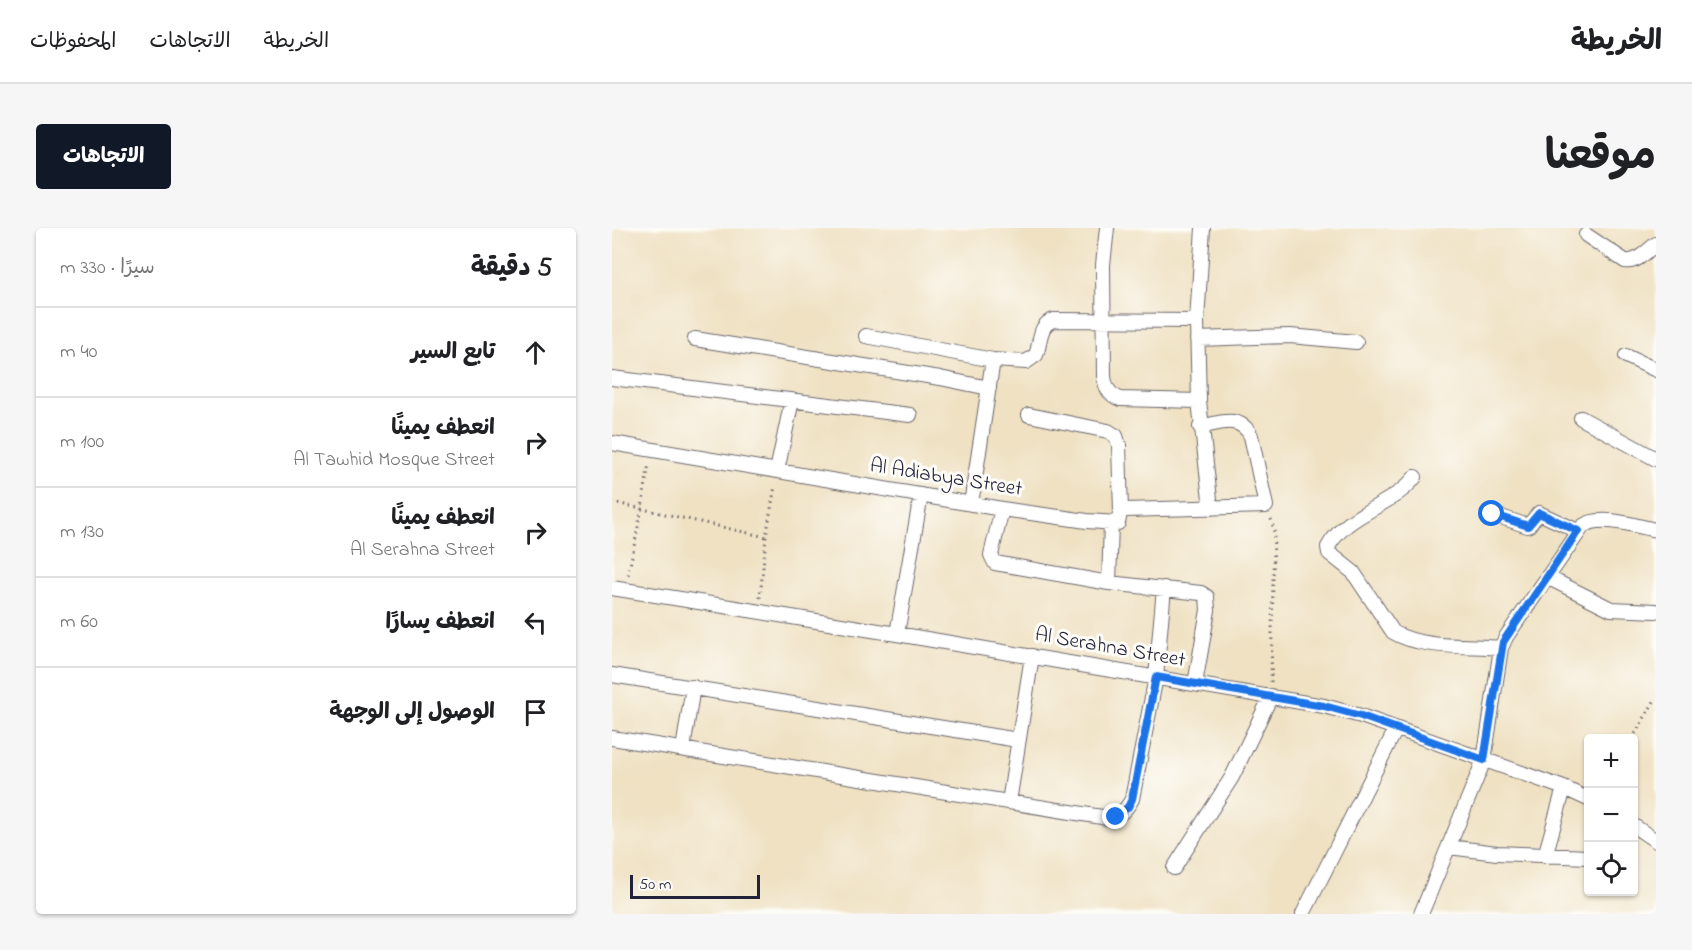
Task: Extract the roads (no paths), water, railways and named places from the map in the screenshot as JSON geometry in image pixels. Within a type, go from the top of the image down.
[{"type":"street","points":[[1107,228],[1103,265],[1106,387],[1112,395],[1120,399],[1199,401]]},
{"type":"street","points":[[1203,228],[1197,339],[1200,427],[1211,508]]},
{"type":"street","points":[[1586,235],[1630,262],[1656,244]]},
{"type":"street","points":[[866,336],[993,360],[1020,362],[1031,359],[1038,350],[1043,327],[1048,322],[1197,321]]},
{"type":"street","points":[[1197,339],[1290,336],[1356,342]]},
{"type":"street","points":[[694,339],[940,378],[989,388]]},
{"type":"street","points":[[1626,356],[1656,370]]},
{"type":"street","points":[[971,504],[993,360]]},
{"type":"street","points":[[612,378],[910,415]]},
{"type":"street","points":[[777,471],[792,400]]},
{"type":"street","points":[[1029,415],[1108,431],[1116,436],[1119,445],[1121,511],[1119,522],[1111,523],[1109,583]]},
{"type":"street","points":[[1581,418],[1656,459]]},
{"type":"street","points":[[1121,511],[1266,506],[1251,436],[1246,427],[1230,421],[1200,427]]},
{"type":"street","name":"Al Adiabya Street","points":[[612,443],[1002,509],[1111,523]]},
{"type":"street","points":[[1415,477],[1400,493],[1342,528],[1328,547],[1329,553],[1353,572],[1393,632],[1402,638],[1417,642],[1501,648]]},
{"type":"street","points":[[897,634],[921,495]]},
{"type":"street","points":[[1002,509],[991,555],[995,563],[1109,583],[1202,593],[1207,597],[1208,610],[1195,684]]},
{"type":"street","points":[[1492,514],[1528,526],[1539,513],[1578,531]]},
{"type":"street","points":[[1422,914],[1484,760],[1501,648],[1506,636],[1578,531],[1588,522],[1601,520],[1656,530]]},
{"type":"street","points":[[1547,577],[1611,609],[1656,611]]},
{"type":"street","points":[[612,738],[1108,818],[1122,813],[1132,799],[1156,677],[1164,588]]},
{"type":"street","name":"Al Serahna Street","points":[[619,589],[1324,706],[1396,729],[1564,788],[1584,797]]},
{"type":"street","points":[[1009,802],[1032,656]]},
{"type":"street","points":[[612,675],[1018,740]]},
{"type":"street","points":[[683,749],[693,687]]},
{"type":"street","points":[[1174,868],[1232,777],[1271,696]]},
{"type":"street","points":[[1303,914],[1396,729]]},
{"type":"street","points":[[1545,856],[1564,788]]},
{"type":"street","points":[[1638,829],[1656,841]]},
{"type":"street","points":[[1449,847],[1545,856],[1584,857]]}]
